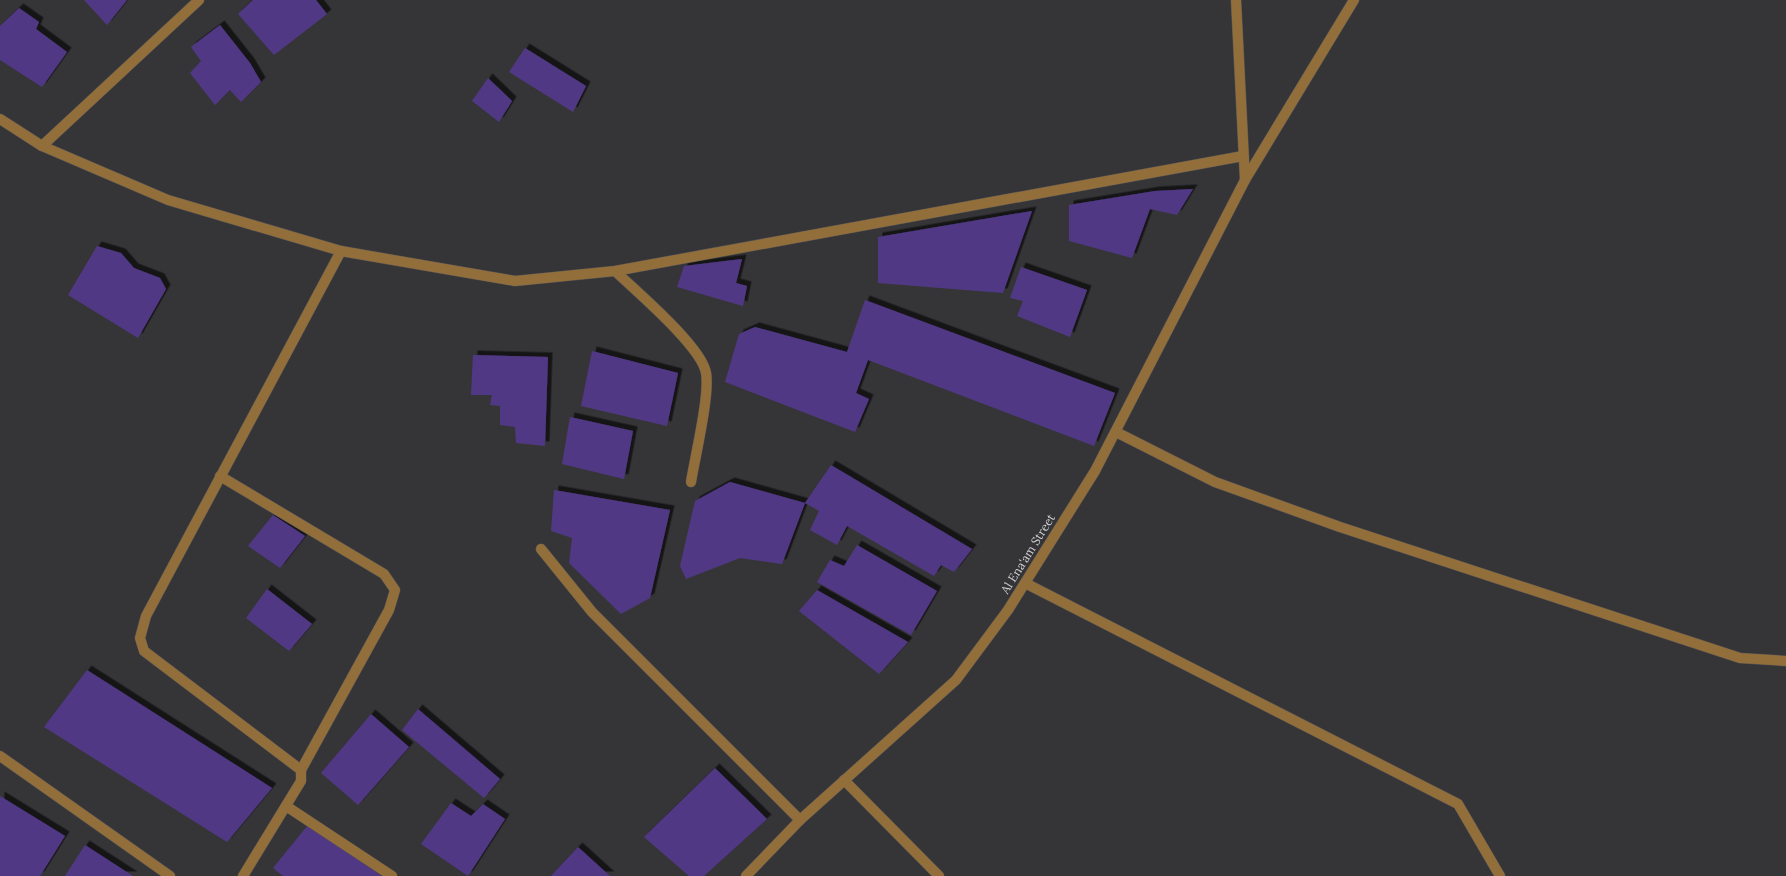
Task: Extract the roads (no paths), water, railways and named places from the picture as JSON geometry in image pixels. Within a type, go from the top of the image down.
[{"type":"street","points":[[42,146],[199,0]]},
{"type":"street","points":[[1236,0],[1245,180]]},
{"type":"street","name":"Al Ena'am Street","points":[[746,876],[800,820],[956,680],[1008,610],[1095,471],[1245,180],[1354,0]]},
{"type":"street","points":[[0,119],[42,146],[168,200],[341,251],[515,281],[615,271],[1243,156]]},
{"type":"street","points":[[301,770],[144,651],[140,638],[146,616],[341,251]]},
{"type":"street","points":[[615,271],[691,346],[706,372],[704,398],[691,482]]},
{"type":"street","points":[[1116,432],[1215,482],[1340,527],[1740,658],[1786,662]]},
{"type":"street","points":[[220,476],[384,574],[395,590],[389,610],[301,770],[302,781],[243,876]]},
{"type":"street","points":[[541,549],[592,612],[800,820]]},
{"type":"street","points":[[1025,583],[1458,804],[1500,876]]},
{"type":"street","points":[[0,756],[170,876]]},
{"type":"street","points":[[844,780],[939,876]]},
{"type":"street","points":[[286,806],[392,876]]}]
